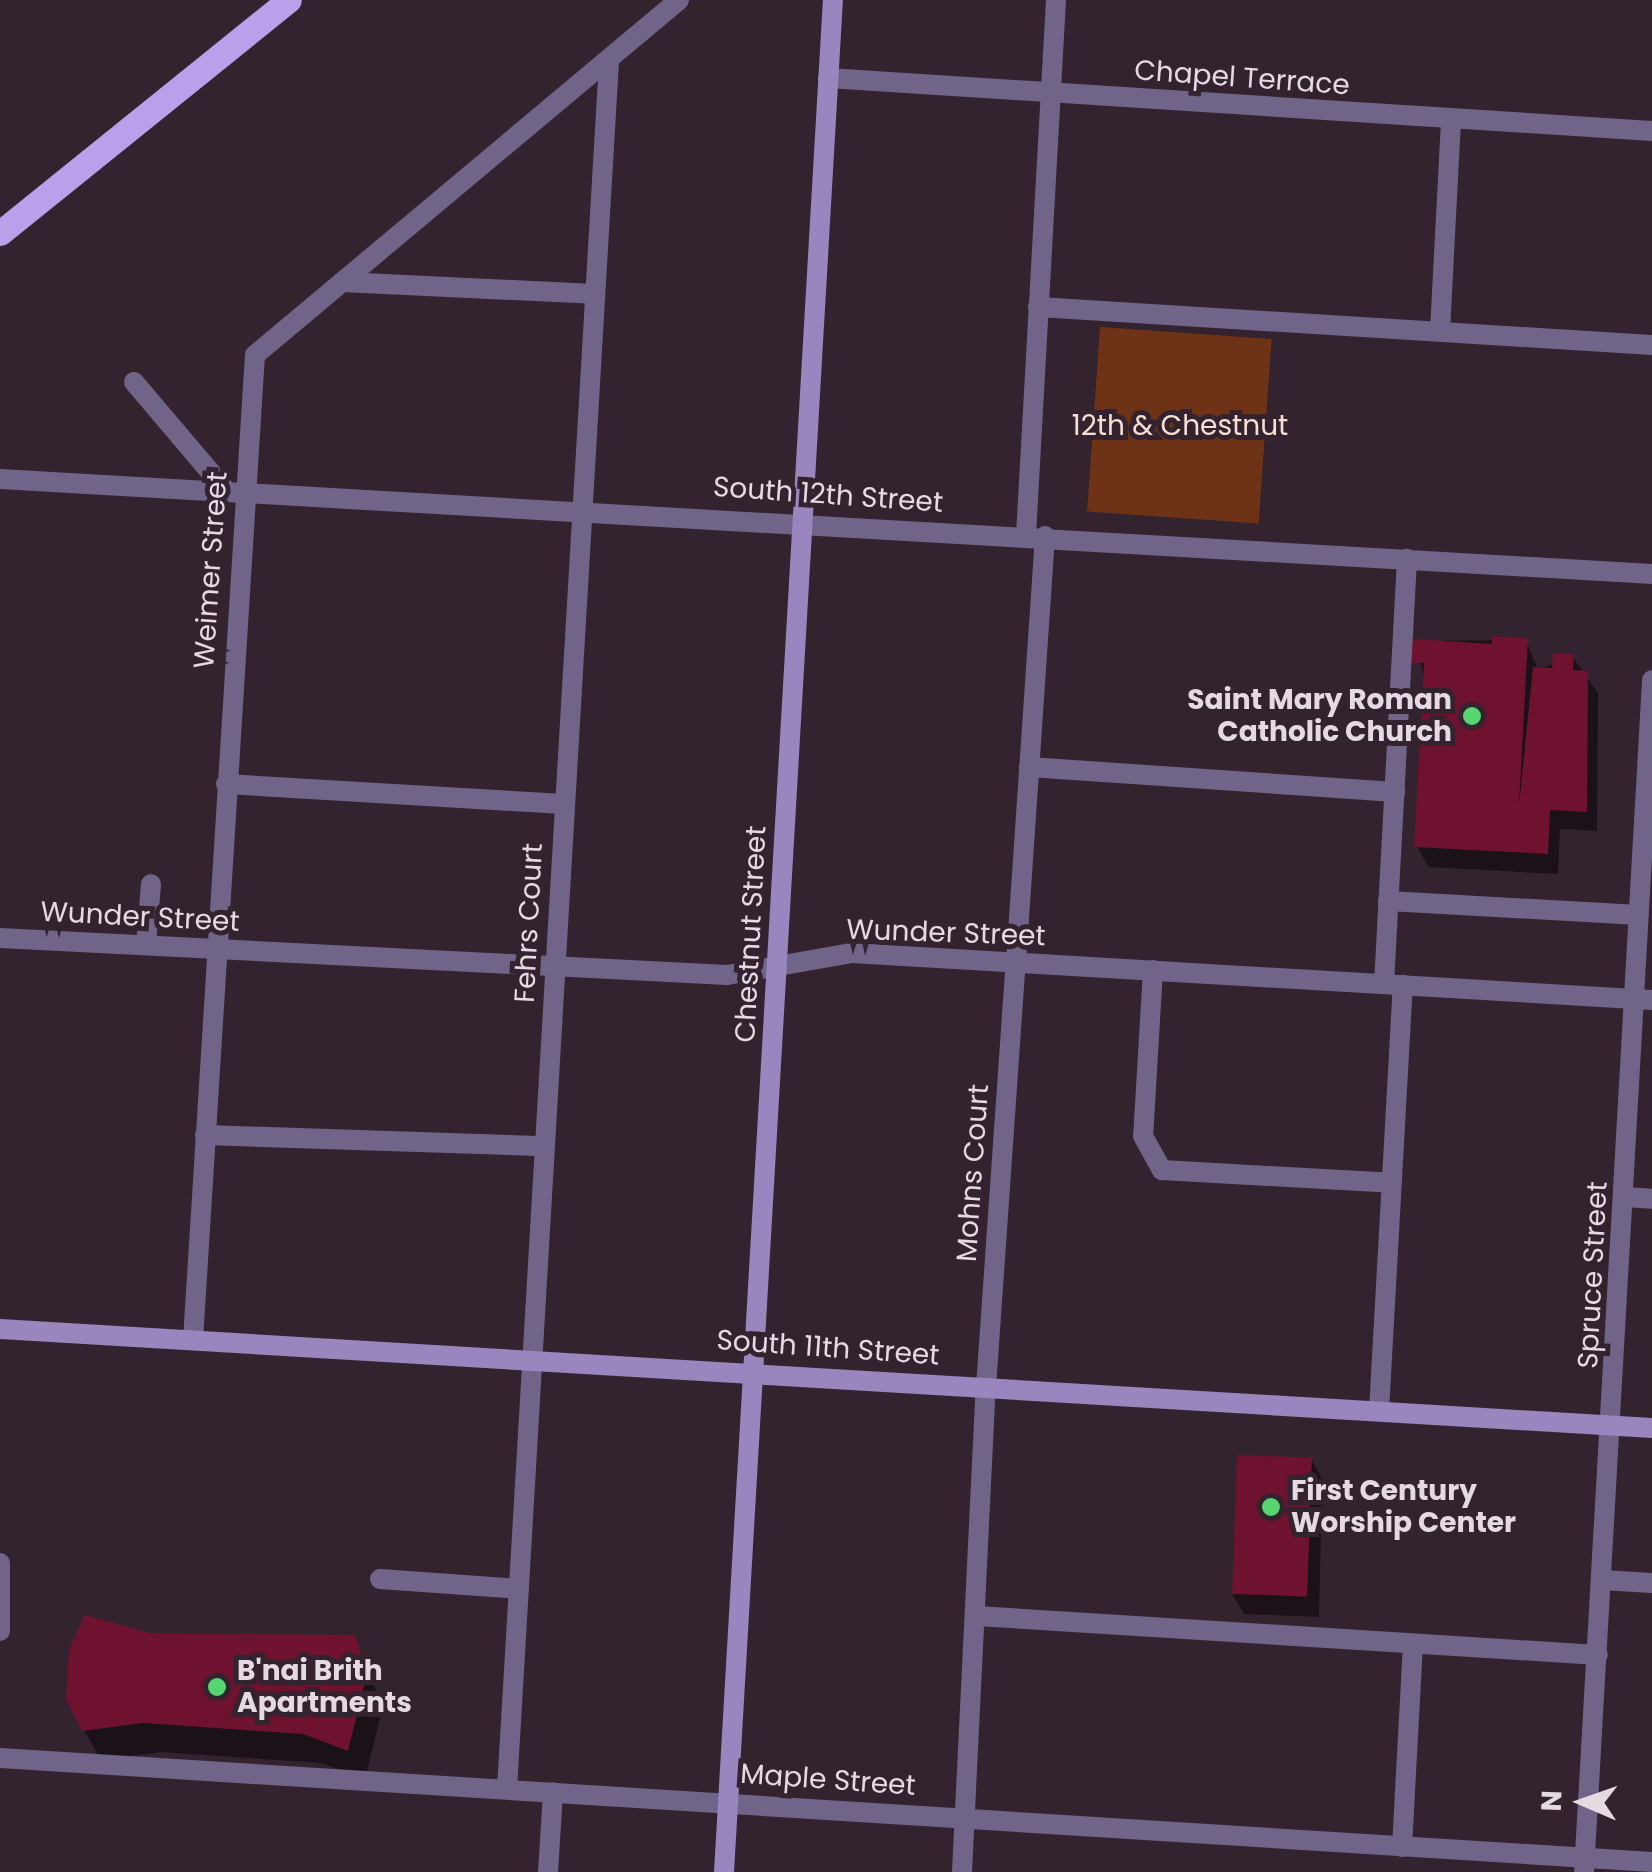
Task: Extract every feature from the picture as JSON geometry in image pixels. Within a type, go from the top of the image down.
[{"type":"main road","points":[[0,233],[289,0]]},
{"type":"street","name":"Weimer Street","points":[[194,1340],[226,784],[234,489],[255,355],[679,0]]},
{"type":"street","name":"Chestnut Street","points":[[724,1872],[833,0]]},
{"type":"street","name":"Mohns Court","points":[[962,1872],[986,1387],[1029,768],[1038,307],[1056,0]]},
{"type":"street","name":"Fehrs Court","points":[[507,1789],[609,60]]},
{"type":"street","name":"Chapel Terrace","points":[[828,78],[1652,131]]},
{"type":"street","points":[[1440,331],[1451,118]]},
{"type":"street","points":[[342,282],[594,294]]},
{"type":"street","points":[[1038,307],[1652,344]]},
{"type":"street","points":[[134,382],[234,489]]},
{"type":"street","name":"South 12th Street","points":[[0,479],[802,520],[1652,574]]},
{"type":"street","points":[[1379,1412],[1392,1183],[1394,985],[1388,901],[1407,559]]},
{"type":"street","name":"Spruce Street","points":[[1584,1865],[1625,1197],[1643,999],[1639,915],[1652,680]]},
{"type":"street","points":[[1029,768],[1394,792]]},
{"type":"street","points":[[226,784],[564,804]]},
{"type":"street","points":[[146,945],[151,884]]},
{"type":"street","points":[[1388,901],[1639,915]]},
{"type":"street","name":"Wunder Street","points":[[0,938],[727,976],[777,962],[852,952],[1643,999]]},
{"type":"street","points":[[1153,970],[1142,1136],[1162,1170],[1392,1183]]},
{"type":"street","points":[[205,1135],[544,1146]]},
{"type":"street","points":[[1625,1197],[1652,1199]]},
{"type":"street","name":"South 11th Street","points":[[0,1329],[753,1370],[1652,1428]]},
{"type":"street","points":[[0,1563],[0,1630]]},
{"type":"street","points":[[380,1579],[519,1588]]},
{"type":"street","points":[[1602,1580],[1652,1583]]},
{"type":"street","points":[[977,1616],[1598,1655]]},
{"type":"street","points":[[1402,1847],[1413,1644]]},
{"type":"street","name":"Maple Street","points":[[0,1758],[728,1800],[1402,1847],[1584,1865],[1652,1862]]},
{"type":"street","points":[[548,1872],[553,1792]]},
{"type":"green space","name":"12th & Chestnut","points":[[1100,327],[1272,339],[1259,524],[1087,512]]},
{"type":"building","name":"Saint Mary Roman Catholic Church","points":[[1492,636],[1528,638],[1519,806],[1533,667],[1552,668],[1553,653],[1574,654],[1573,670],[1588,671],[1587,812],[1550,810],[1548,854],[1414,847],[1424,663],[1411,663],[1413,639],[1492,644]]},
{"type":"building","name":"First Century Worship Center","points":[[1237,1455],[1312,1458],[1307,1597],[1232,1594]]},
{"type":"building","name":"B'nai Brith Apartments","points":[[85,1615],[149,1633],[355,1635],[367,1674],[348,1751],[303,1734],[143,1723],[82,1731],[66,1699],[69,1649]]},
{"type":"place","name":"Saint Mary Roman Catholic Church","points":[[1472,716]]},
{"type":"place","name":"First Century Worship Center","points":[[1271,1507]]},
{"type":"place","name":"B'nai Brith Apartments","points":[[217,1687]]}]
